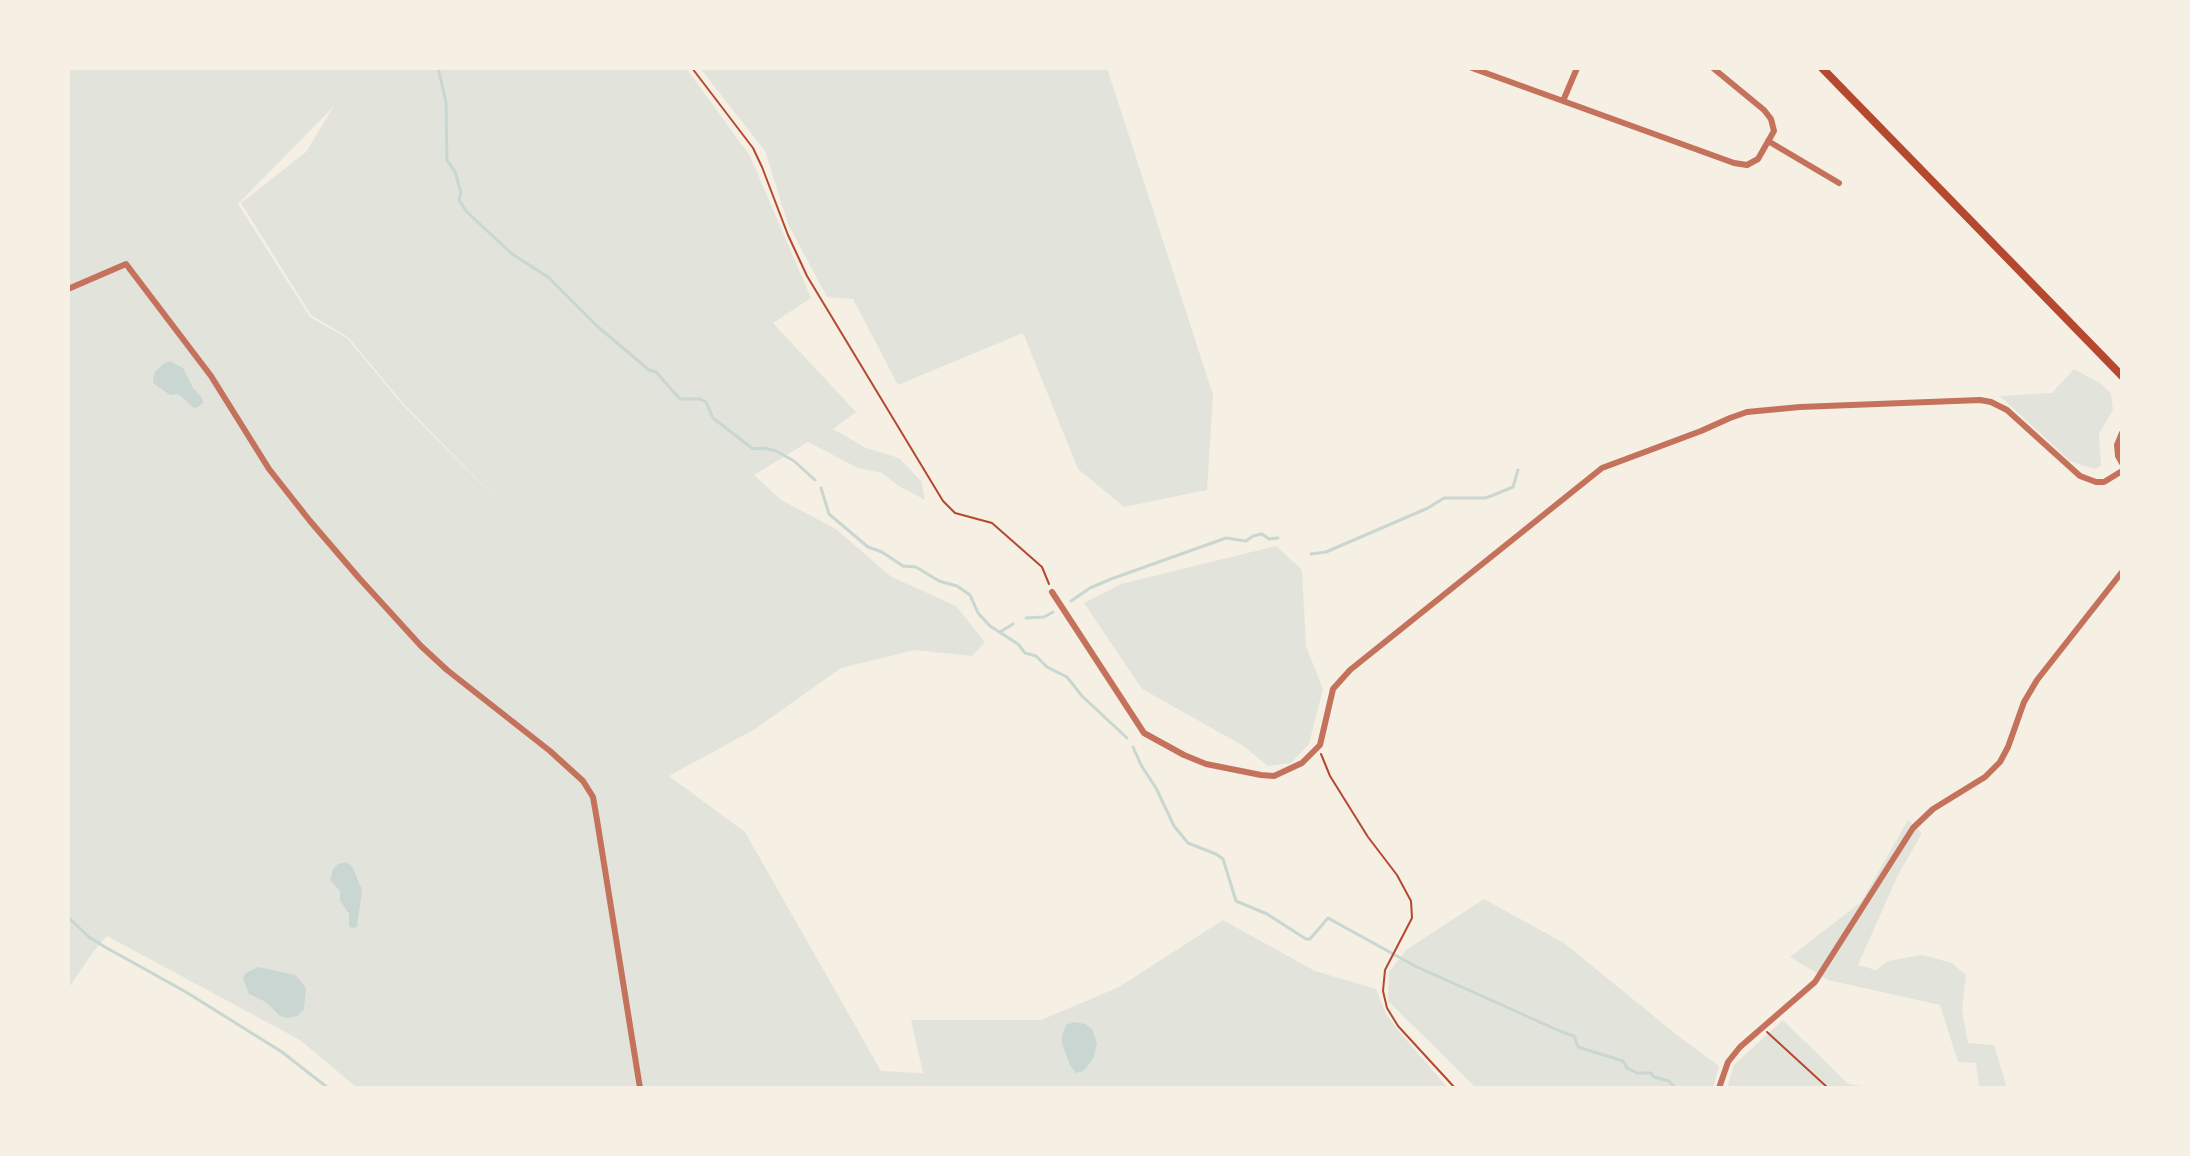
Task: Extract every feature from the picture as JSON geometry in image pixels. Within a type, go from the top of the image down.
[{"type":"main road","points":[[1822,68],[2122,376]]},
{"type":"street","points":[[1472,68],[1734,163],[1747,165],[1758,159],[1774,131],[1771,119],[1713,68]]},
{"type":"street","points":[[1563,101],[1577,68]]},
{"type":"street","points":[[1768,141],[1839,183]]},
{"type":"street","points":[[68,289],[126,264],[211,376],[269,469],[387,610],[447,670],[583,781],[593,797],[640,1088]]},
{"type":"street","points":[[1052,592],[1144,733],[1206,764],[1274,776],[1302,763],[1320,745],[1333,689],[1350,670],[1602,468],[1747,412],[1800,407],[1991,402],[2007,410],[2080,476],[2104,482],[2122,471]]},
{"type":"street","points":[[2122,433],[2117,445],[2122,463]]},
{"type":"street","points":[[1719,1088],[1728,1062],[1740,1047],[1815,982],[1913,828],[1933,809],[1985,777],[2000,762],[2024,702],[2037,680],[2122,572]]},
{"type":"path","points":[[692,68],[753,148],[807,276],[943,501],[955,513],[992,523],[1042,567],[1052,592]]},
{"type":"path","points":[[1320,745],[1330,776],[1411,901],[1412,918],[1389,962],[1383,991],[1391,1018],[1455,1088]]},
{"type":"path","points":[[1763,1028],[1828,1088]]},
{"type":"shaded area","points":[[68,68],[686,68],[750,156],[811,298],[773,323],[856,412],[833,429],[866,448],[899,458],[921,481],[925,500],[882,473],[858,468],[808,442],[754,475],[781,500],[836,529],[890,576],[956,606],[985,642],[972,656],[915,650],[841,668],[755,729],[669,776],[745,832],[881,1071],[923,1073],[911,1020],[1041,1020],[1119,987],[1223,920],[1315,971],[1376,989],[1386,1014],[1448,1088],[357,1088],[300,1040],[107,936],[68,989]],"holes":[[[334,106],[306,152],[241,203],[311,315],[348,337],[402,402],[515,518],[401,403],[347,338],[310,317],[238,204]]]},
{"type":"shaded area","points":[[700,68],[1107,68],[1213,395],[1207,490],[1124,507],[1078,469],[1023,333],[898,385],[853,299],[827,297],[788,224],[765,151]]},
{"type":"shaded area","points":[[170,361],[183,368],[202,398],[203,403],[198,407],[194,408],[181,396],[170,395],[153,383],[154,373]]},
{"type":"shaded area","points":[[2074,369],[2100,383],[2111,393],[2113,410],[2099,434],[2101,466],[2094,469],[2070,461],[2000,396],[2052,393]]},
{"type":"shaded area","points":[[1276,546],[1302,570],[1306,646],[1323,689],[1309,744],[1291,763],[1268,766],[1242,745],[1142,689],[1084,603],[1121,584]]},
{"type":"shaded area","points":[[1908,820],[1922,833],[1897,877],[1858,965],[1876,970],[1888,961],[1922,955],[1952,963],[1966,975],[1962,1010],[1968,1043],[1994,1045],[2007,1088],[1979,1088],[1976,1063],[1958,1062],[1940,1005],[1828,980],[1790,957],[1861,902]]},
{"type":"shaded area","points":[[347,862],[353,868],[362,890],[357,927],[352,928],[349,926],[349,914],[340,900],[340,891],[330,880],[333,869]]},
{"type":"shaded area","points":[[1484,899],[1564,943],[1719,1066],[1713,1088],[1476,1088],[1388,1001],[1389,972],[1406,950]]},
{"type":"shaded area","points":[[258,967],[295,975],[301,981],[306,989],[304,1009],[297,1016],[280,1016],[266,1002],[249,994],[243,978]]},
{"type":"shaded area","points":[[1783,1020],[1848,1084],[1879,1088],[1727,1088],[1734,1065]]},
{"type":"shaded area","points":[[1074,1022],[1092,1029],[1097,1043],[1093,1059],[1083,1071],[1076,1073],[1062,1043],[1066,1025]]},
{"type":"waterway","points":[[438,68],[446,102],[447,160],[455,172],[461,193],[459,200],[467,212],[512,254],[548,277],[597,326],[649,370],[656,372],[680,399],[706,402],[713,418],[753,449],[776,451],[794,461],[815,480]]},
{"type":"waterway","points":[[1311,554],[1326,552],[1428,508],[1444,498],[1491,496],[1513,487],[1518,470]]},
{"type":"waterway","points":[[821,488],[829,514],[868,547],[903,566],[916,567],[939,581],[957,586],[970,595],[978,613],[990,626],[1018,644],[1025,653],[1036,656],[1047,667],[1067,677],[1082,696],[1127,738]]},
{"type":"waterway","points":[[1071,601],[1111,579],[1226,538],[1246,541],[1262,534],[1269,539],[1278,538]]},
{"type":"waterway","points":[[1026,618],[1044,617],[1053,612]]},
{"type":"waterway","points":[[1000,632],[1013,624]]},
{"type":"waterway","points":[[1133,747],[1174,826],[1188,843],[1223,859],[1236,901],[1267,914],[1306,939],[1310,939],[1328,918],[1415,966],[1574,1036],[1578,1047],[1623,1061],[1627,1068],[1637,1073],[1651,1073],[1654,1077],[1669,1081],[1675,1088]]},
{"type":"waterway","points":[[68,917],[89,937],[186,992],[282,1052],[328,1088]]}]
